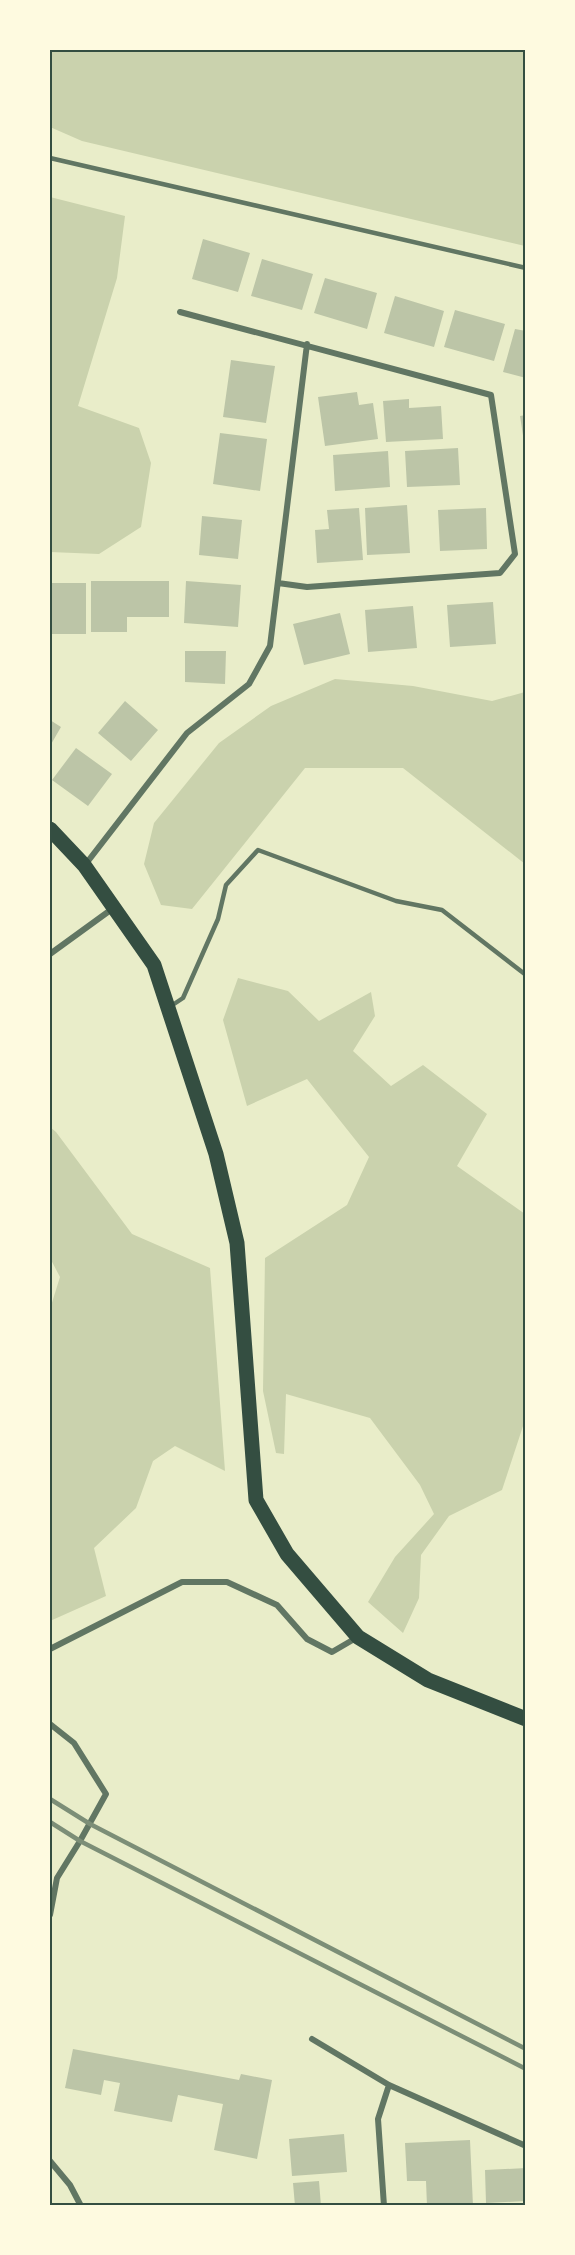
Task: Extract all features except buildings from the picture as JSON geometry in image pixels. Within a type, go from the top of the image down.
[{"type":"main road","points":[[50,829],[84,866],[154,965],[216,1154],[237,1243],[256,1500],[287,1554],[358,1637],[428,1680],[525,1719]]},
{"type":"street","points":[[180,312],[307,344],[491,395],[515,554],[500,573],[307,587],[278,583]]},
{"type":"street","points":[[84,866],[187,733],[249,684],[270,646],[307,344]]},
{"type":"street","points":[[50,954],[114,908]]},
{"type":"street","points":[[50,1649],[182,1582],[227,1582],[277,1605],[307,1639],[332,1652],[358,1637]]},
{"type":"street","points":[[50,1724],[74,1743],[105,1794],[57,1878],[50,1915]]},
{"type":"street","points":[[50,1874],[57,1878]]},
{"type":"street","points":[[312,2039],[389,2085],[525,2146]]},
{"type":"street","points":[[384,2205],[378,2119],[389,2085]]},
{"type":"street","points":[[50,2161],[70,2186],[81,2205]]},
{"type":"lane","points":[[50,158],[525,267]]},
{"type":"lane","points":[[168,1008],[183,998],[218,919],[226,885],[258,850],[396,901],[442,910],[525,975]]},
{"type":"green space","points":[[50,50],[525,50],[525,246],[82,141],[50,127]]},
{"type":"green space","points":[[50,197],[125,216],[117,278],[78,406],[139,428],[151,463],[141,527],[99,554],[50,552]]},
{"type":"green space","points":[[335,679],[413,686],[492,701],[525,692],[525,864],[403,768],[305,768],[192,909],[161,905],[144,864],[154,823],[219,743],[271,706]]},
{"type":"green space","points":[[238,978],[288,991],[319,1021],[371,992],[375,1016],[353,1051],[391,1086],[423,1065],[487,1114],[457,1166],[525,1214],[525,1420],[502,1490],[449,1516],[421,1555],[419,1598],[403,1633],[368,1602],[395,1557],[434,1514],[420,1485],[370,1418],[286,1394],[284,1454],[276,1453],[263,1391],[265,1258],[347,1205],[369,1157],[307,1079],[247,1106],[223,1020]]},
{"type":"green space","points":[[50,1127],[132,1234],[210,1268],[225,1471],[175,1446],[153,1461],[136,1508],[94,1548],[106,1596],[50,1621],[50,1309],[60,1277],[50,1258]]},
{"type":"railway","points":[[50,1799],[90,1824],[526,2049]]},
{"type":"railway","points":[[50,1822],[80,1841],[526,2069]]}]
